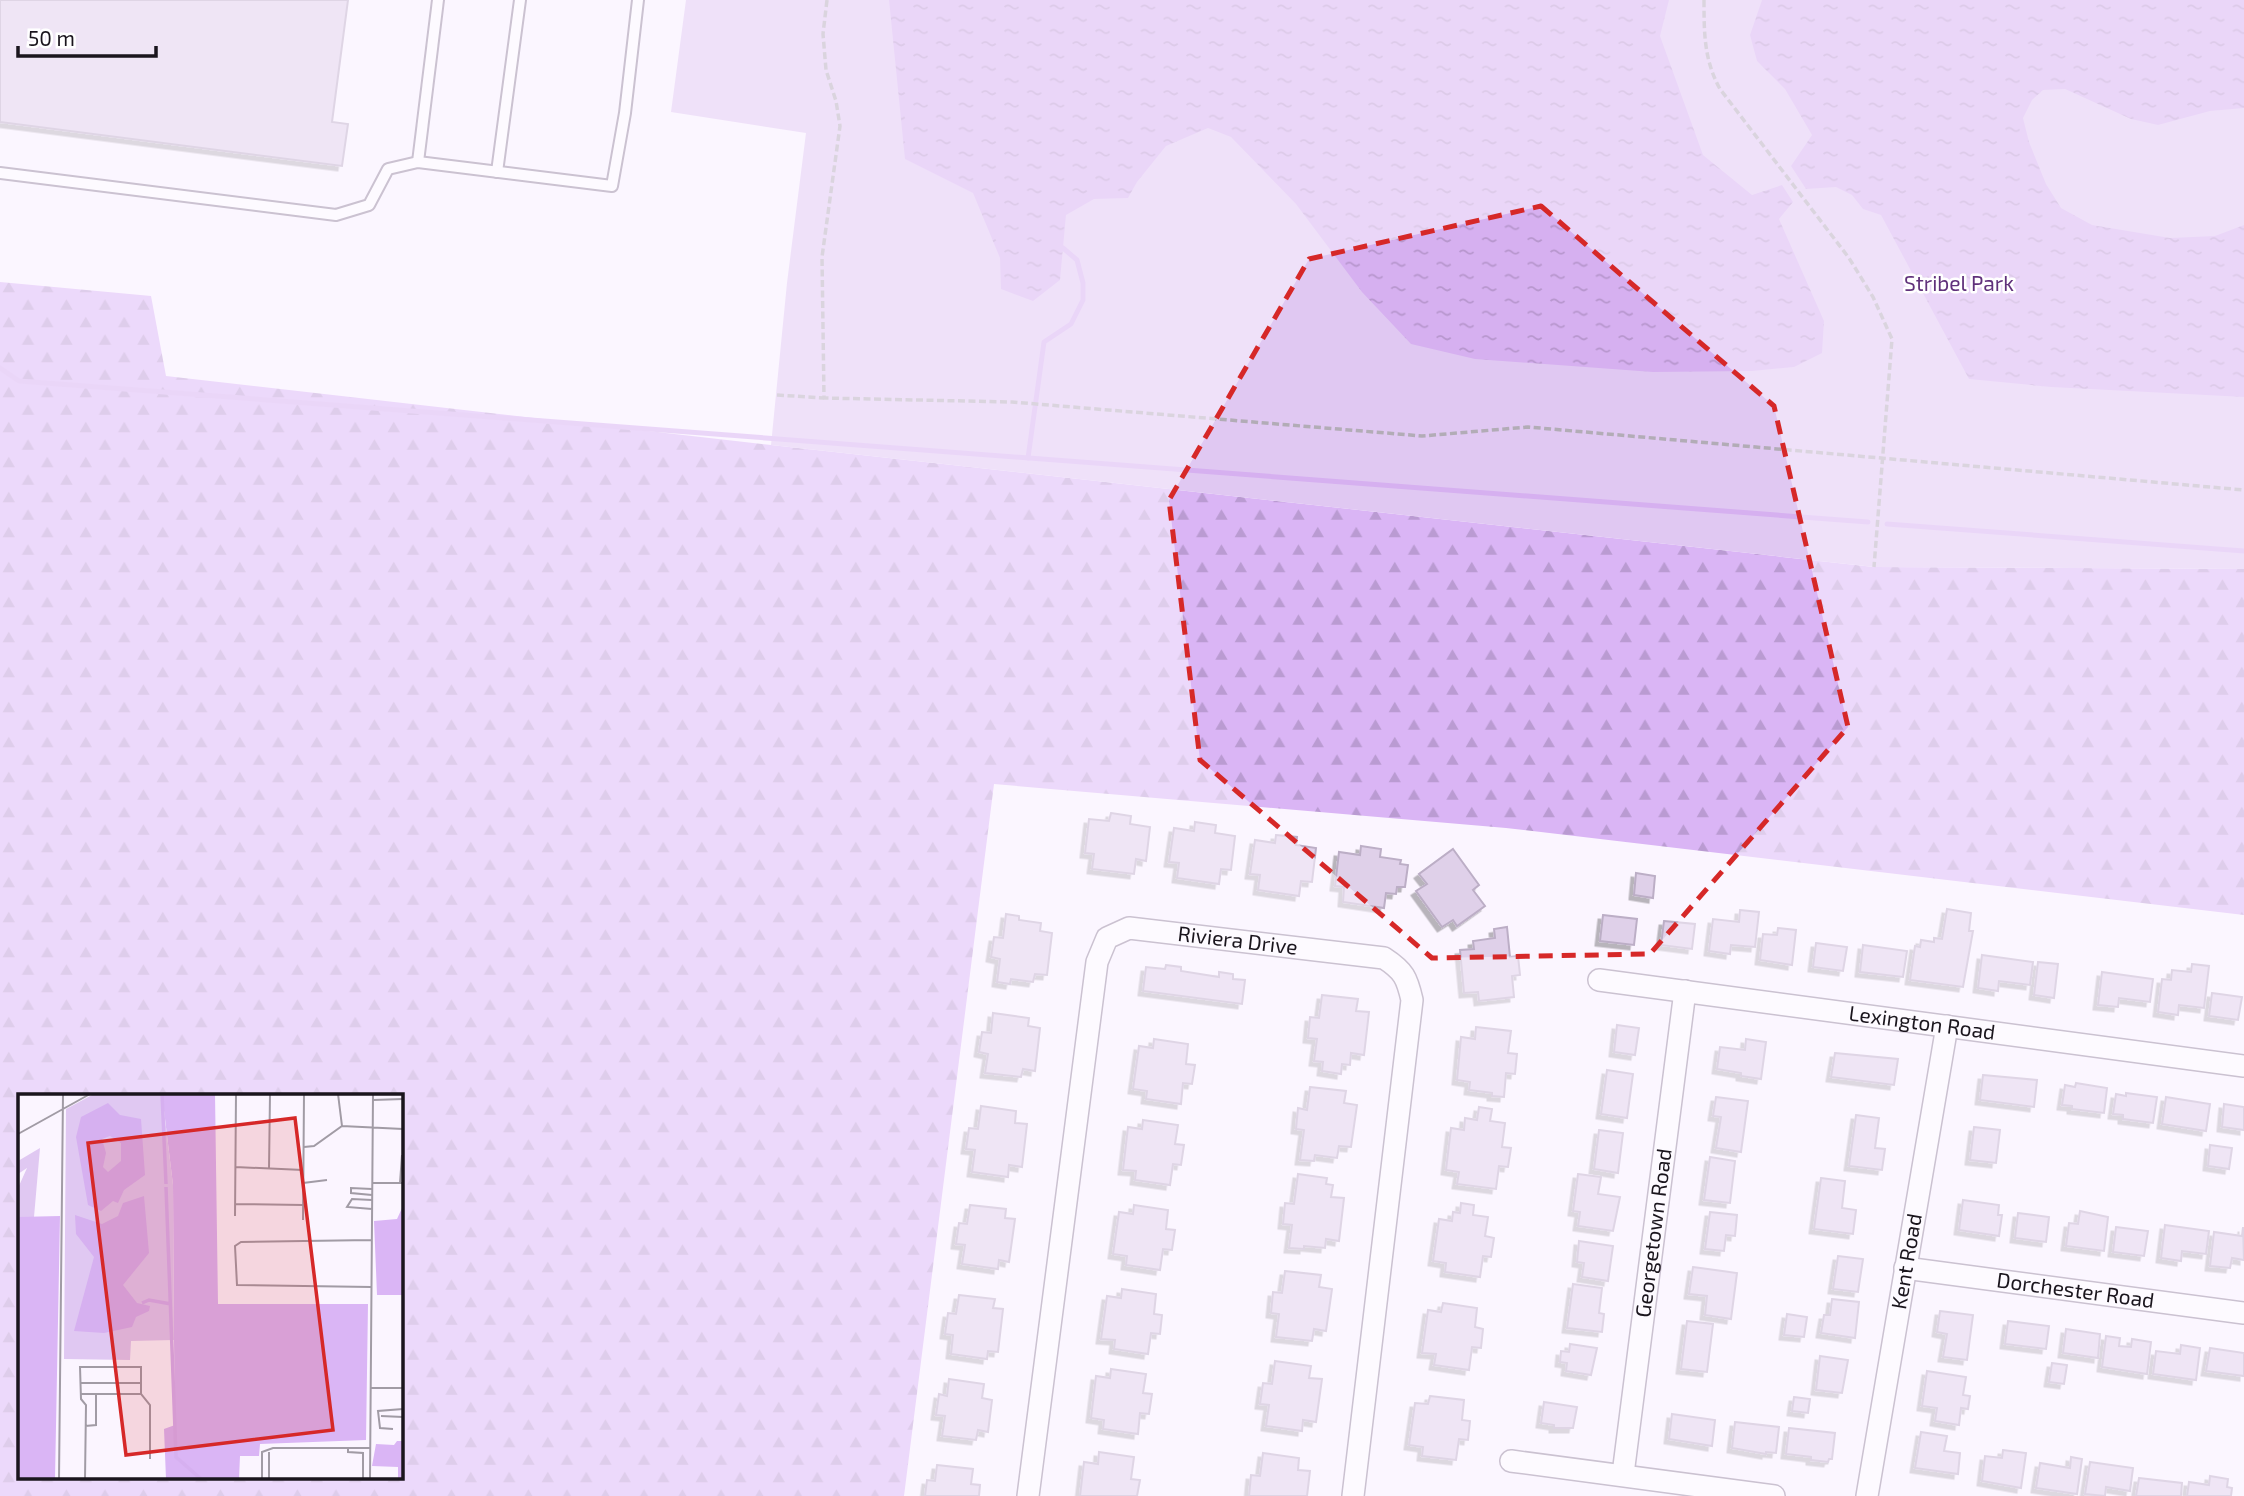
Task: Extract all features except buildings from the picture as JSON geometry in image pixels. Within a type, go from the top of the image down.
[{"type":"street","name":"Riviera Drive","points":[[1028,1496],[1097,962],[1107,938],[1129,928],[1384,958],[1400,969],[1408,983],[1412,1000],[1353,1496]]},
{"type":"street","name":"Lexington Road","points":[[1598,980],[2244,1066]]},
{"type":"street","name":"Georgetown Road","points":[[1623,1474],[1685,991]]},
{"type":"street","name":"Kent Road","points":[[1867,1496],[1947,1026]]},
{"type":"street","name":"Dorchester Road","points":[[1905,1268],[2244,1313]]},
{"type":"street","points":[[1511,1461],[1774,1496]]},
{"type":"lane","points":[[418,162],[438,0]]},
{"type":"lane","points":[[497,172],[520,0]]},
{"type":"lane","points":[[0,173],[336,215],[369,205],[388,169],[418,162],[612,186],[625,113],[638,0]]},
{"type":"path","points":[[824,398],[822,257],[840,126],[836,101],[826,70],[823,34],[827,0]]},
{"type":"path","points":[[1703,0],[1704,47],[1711,73],[1720,89],[1849,258],[1873,297],[1892,339],[1874,567]]},
{"type":"path","points":[[777,395],[1012,402],[1422,436],[1528,427],[2244,490]]},
{"type":"highlighted area","points":[[1541,206],[1774,406],[1848,727],[1650,954],[1432,958],[1200,760],[1169,500],[1309,259]]},
{"type":"green space","name":"Stribel Park","points":[[686,0],[2244,0],[2244,569],[1874,567],[771,445],[787,283],[806,133],[671,112]]},
{"type":"green space","points":[[0,282],[151,296],[166,376],[1874,567],[2244,569],[2244,915],[1506,828],[994,784],[904,1496],[0,1496]]},
{"type":"water","points":[[889,0],[1669,0],[1660,36],[1703,155],[1752,195],[1782,185],[1793,202],[1779,219],[1824,321],[1822,353],[1794,367],[1752,371],[1653,372],[1475,359],[1411,344],[1362,292],[1296,204],[1231,137],[1208,128],[1166,146],[1137,182],[1128,198],[1094,199],[1066,215],[1060,280],[1033,301],[1001,289],[1000,258],[973,193],[905,159]]},
{"type":"water","points":[[1762,0],[2244,0],[2244,108],[2210,111],[2158,125],[2131,119],[2065,89],[2043,90],[2032,100],[2023,118],[2029,142],[2046,184],[2061,208],[2092,225],[2170,238],[2215,236],[2244,225],[2244,397],[2051,387],[1969,379],[1881,215],[1863,209],[1852,195],[1836,187],[1806,189],[1791,166],[1812,135],[1785,89],[1757,61],[1750,35]]},
{"type":"waterway","points":[[1028,458],[1044,342],[1071,324],[1083,300],[1083,283],[1077,260],[1063,248]]},
{"type":"waterway","points":[[0,368],[19,381],[1868,522]]},
{"type":"waterway","points":[[1887,524],[2244,551]]}]
